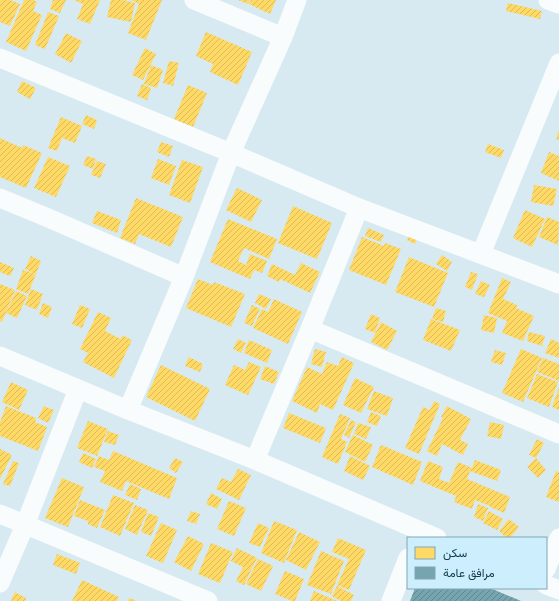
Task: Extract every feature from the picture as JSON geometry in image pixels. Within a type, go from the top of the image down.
[{"type":"street","points":[[194,0],[283,37]]},
{"type":"street","points":[[128,410],[184,277],[231,153],[283,37],[297,0]]},
{"type":"street","points":[[548,0],[559,4]]},
{"type":"street","points":[[0,58],[231,153],[359,208],[559,284]]},
{"type":"street","points":[[481,254],[559,63]]},
{"type":"street","points":[[0,198],[184,277]]},
{"type":"street","points":[[255,460],[359,208]]},
{"type":"street","points":[[310,329],[559,434]]},
{"type":"street","points":[[0,356],[128,410],[255,460],[417,534],[432,537]]},
{"type":"street","points":[[0,583],[25,525],[78,389]]},
{"type":"street","points":[[0,514],[208,601]]},
{"type":"street","points":[[547,567],[559,538]]},
{"type":"street","points":[[391,601],[407,561]]},
{"type":"street","points":[[547,585],[559,590]]},
{"type":"building: سكن","points":[[0,0],[10,0],[20,4],[10,26],[0,22]]},
{"type":"building: سكن","points":[[24,0],[33,0],[37,2],[33,11],[42,15],[26,51],[6,42]]},
{"type":"building: سكن","points":[[53,0],[66,0],[60,13],[50,9]]},
{"type":"building: سكن","points":[[74,0],[100,0],[90,24],[77,19],[83,4]]},
{"type":"building: سكن","points":[[111,0],[123,0],[135,3],[131,22],[107,17]]},
{"type":"building: سكن","points":[[131,0],[162,0],[146,40],[128,33],[139,4]]},
{"type":"building: سكن","points":[[238,0],[250,0],[248,4]]},
{"type":"building: سكن","points":[[251,0],[276,0],[270,14],[249,4]]},
{"type":"building: سكن","points":[[508,3],[542,11],[540,19],[506,11]]},
{"type":"building: سكن","points":[[48,12],[59,16],[45,49],[35,45]]},
{"type":"building: سكن","points":[[206,32],[252,52],[238,85],[210,72],[213,64],[196,56]]},
{"type":"building: سكن","points":[[66,33],[82,41],[71,63],[55,54]]},
{"type":"building: سكن","points":[[145,48],[156,54],[143,80],[132,75]]},
{"type":"building: سكن","points":[[169,61],[179,63],[173,86],[163,83]]},
{"type":"building: سكن","points":[[151,65],[163,70],[157,88],[144,84]]},
{"type":"building: سكن","points":[[22,81],[36,88],[30,99],[17,92]]},
{"type":"building: سكن","points":[[142,84],[151,88],[147,100],[137,96]]},
{"type":"building: سكن","points":[[188,85],[207,93],[193,127],[174,119]]},
{"type":"building: سكن","points":[[86,115],[97,120],[94,129],[82,124]]},
{"type":"building: سكن","points":[[61,117],[82,126],[75,143],[62,138],[57,151],[48,148]]},
{"type":"building: سكن","points":[[559,130],[559,140],[556,139]]},
{"type":"building: سكن","points":[[0,138],[22,148],[23,145],[42,153],[26,188],[0,177]]},
{"type":"building: سكن","points":[[161,142],[173,146],[169,157],[157,152]]},
{"type":"building: سكن","points":[[488,144],[504,150],[501,158],[485,152]]},
{"type":"building: سكن","points":[[549,152],[559,156],[559,181],[541,173]]},
{"type":"building: سكن","points":[[87,156],[96,159],[93,169],[83,165]]},
{"type":"building: سكن","points":[[48,157],[70,166],[56,197],[34,188]]},
{"type":"building: سكن","points":[[158,159],[176,166],[169,185],[151,178]]},
{"type":"building: سكن","points":[[182,160],[203,167],[190,203],[169,195]]},
{"type":"building: سكن","points":[[97,161],[106,164],[100,178],[91,175]]},
{"type":"building: سكن","points":[[534,185],[557,189],[553,206],[531,202]]},
{"type":"building: سكن","points":[[237,188],[262,200],[251,222],[226,210]]},
{"type":"building: سكن","points":[[136,198],[183,217],[171,247],[139,234],[135,244],[120,238]]},
{"type":"building: سكن","points":[[293,206],[332,223],[317,259],[278,243]]},
{"type":"building: سكن","points":[[525,210],[545,219],[532,247],[513,238]]},
{"type":"building: سكن","points":[[97,211],[121,220],[117,233],[92,223]]},
{"type":"building: سكن","points":[[547,217],[559,222],[558,245],[539,237]]},
{"type":"building: سكن","points":[[228,219],[277,239],[269,259],[244,248],[238,261],[246,265],[250,254],[267,261],[262,273],[254,270],[250,279],[210,262]]},
{"type":"building: سكن","points":[[413,225],[421,228],[415,244],[407,240]]},
{"type":"building: سكن","points":[[368,228],[384,235],[381,242],[365,236]]},
{"type":"building: سكن","points":[[362,237],[384,246],[385,243],[401,249],[386,285],[349,270]]},
{"type":"building: سكن","points":[[442,255],[452,262],[447,271],[436,264]]},
{"type":"building: سكن","points":[[31,256],[41,261],[36,274],[25,269]]},
{"type":"building: سكن","points":[[409,257],[448,273],[434,307],[395,292]]},
{"type":"building: سكن","points":[[0,262],[14,268],[10,276],[0,272]]},
{"type":"building: سكن","points":[[301,263],[320,272],[310,293],[280,279],[279,282],[267,276],[272,264],[295,275]]},
{"type":"building: سكن","points":[[23,270],[36,274],[28,294],[16,289]]},
{"type":"building: سكن","points":[[471,272],[478,274],[472,290],[465,287]]},
{"type":"building: سكن","points":[[502,278],[511,282],[503,299],[517,305],[516,308],[534,316],[523,341],[502,333],[507,321],[488,313]]},
{"type":"building: سكن","points":[[198,279],[213,285],[214,282],[245,294],[231,327],[186,308]]},
{"type":"building: سكن","points":[[481,281],[490,285],[484,297],[475,294]]},
{"type":"building: سكن","points":[[0,284],[15,290],[2,322],[0,321]]},
{"type":"building: سكن","points":[[31,289],[43,294],[37,310],[25,305]]},
{"type":"building: سكن","points":[[16,291],[27,296],[17,318],[6,313]]},
{"type":"building: سكن","points":[[259,294],[271,299],[266,309],[255,303]]},
{"type":"building: سكن","points":[[274,299],[302,312],[288,344],[253,328],[262,309],[268,312]]},
{"type":"building: سكن","points":[[43,303],[52,307],[48,318],[39,314]]},
{"type":"building: سكن","points":[[80,305],[90,309],[82,328],[72,324]]},
{"type":"building: سكن","points":[[252,305],[260,309],[252,326],[244,323]]},
{"type":"building: سكن","points":[[436,308],[446,311],[443,322],[432,319]]},
{"type":"building: سكن","points":[[98,312],[111,318],[105,331],[121,339],[122,335],[132,340],[114,378],[83,362],[88,353],[80,349]]},
{"type":"building: سكن","points":[[371,314],[380,318],[375,333],[365,329]]},
{"type":"building: سكن","points":[[484,315],[497,318],[494,333],[481,330]]},
{"type":"building: سكن","points":[[431,319],[460,330],[451,351],[423,340]]},
{"type":"building: سكن","points":[[381,322],[397,331],[387,350],[371,342]]},
{"type":"building: سكن","points":[[529,332],[545,336],[542,346],[527,341]]},
{"type":"building: سكن","points":[[238,339],[246,343],[241,353],[233,349]]},
{"type":"building: سكن","points":[[551,339],[559,343],[559,358],[545,353]]},
{"type":"building: سكن","points":[[249,340],[272,350],[267,363],[244,353]]},
{"type":"building: سكن","points":[[315,349],[326,352],[322,367],[311,364]]},
{"type":"building: سكن","points":[[521,349],[542,358],[523,402],[502,393]]},
{"type":"building: سكن","points":[[495,350],[506,353],[502,365],[491,362]]},
{"type":"building: سكن","points":[[189,357],[203,364],[200,372],[185,366]]},
{"type":"building: سكن","points":[[342,357],[354,363],[333,410],[320,404],[317,413],[292,401],[307,367],[322,374],[327,362],[338,366]]},
{"type":"building: سكن","points":[[543,358],[559,364],[559,381],[537,372]]},
{"type":"building: سكن","points":[[249,362],[261,367],[248,395],[225,385],[234,365],[245,370]]},
{"type":"building: سكن","points":[[161,365],[210,389],[195,421],[146,397]]},
{"type":"building: سكن","points":[[265,366],[279,372],[274,384],[260,379]]},
{"type":"building: سكن","points":[[537,374],[558,382],[549,407],[527,398]]},
{"type":"building: سكن","points":[[355,378],[374,387],[361,413],[343,405]]},
{"type":"building: سكن","points":[[11,382],[28,390],[19,410],[2,402]]},
{"type":"building: سكن","points":[[559,387],[559,410],[552,407]]},
{"type":"building: سكن","points":[[374,391],[393,398],[387,416],[367,409]]},
{"type":"building: سكن","points":[[434,401],[440,404],[419,454],[405,448],[423,407],[430,410]]},
{"type":"building: سكن","points":[[6,406],[36,418],[35,422],[47,427],[38,451],[0,436],[0,422]]},
{"type":"building: سكن","points":[[44,406],[54,410],[48,423],[38,418]]},
{"type":"building: سكن","points":[[447,406],[471,419],[460,440],[468,444],[463,455],[442,444],[437,456],[427,451],[443,418],[441,417]]},
{"type":"building: سكن","points":[[371,412],[381,416],[377,426],[367,422]]},
{"type":"building: سكن","points":[[289,413],[326,428],[320,443],[283,428]]},
{"type":"building: سكن","points":[[340,414],[350,418],[341,439],[347,442],[338,464],[322,457]]},
{"type":"building: سكن","points":[[351,420],[356,422],[349,438],[344,435]]},
{"type":"building: سكن","points":[[88,421],[108,429],[97,456],[77,448]]},
{"type":"building: سكن","points":[[490,422],[504,425],[501,439],[487,436]]},
{"type":"building: سكن","points":[[358,423],[371,427],[366,439],[354,434]]},
{"type":"building: سكن","points":[[108,431],[119,435],[115,445],[104,442]]},
{"type":"building: سكن","points":[[353,435],[373,445],[365,462],[345,452]]},
{"type":"building: سكن","points":[[537,439],[544,443],[536,458],[529,455]]},
{"type":"building: سكن","points":[[381,445],[422,462],[413,485],[372,467]]},
{"type":"building: سكن","points":[[0,449],[12,455],[0,479]]},
{"type":"building: سكن","points":[[113,451],[177,478],[169,499],[126,481],[122,491],[100,482],[105,471],[94,467],[99,456],[109,460]]},
{"type":"building: سكن","points":[[83,453],[96,459],[92,468],[79,462]]},
{"type":"building: سكن","points":[[350,456],[370,466],[363,480],[344,471]]},
{"type":"building: سكن","points":[[175,458],[183,462],[176,473],[169,468]]},
{"type":"building: سكن","points":[[536,458],[546,470],[538,478],[527,467]]},
{"type":"building: سكن","points":[[475,460],[501,470],[497,481],[470,471],[467,479],[510,497],[504,513],[475,500],[472,509],[454,502],[456,496],[420,481],[428,461],[443,467],[439,479],[449,483],[458,462],[472,468]]},
{"type":"building: سكن","points":[[13,461],[19,463],[10,486],[3,484]]},
{"type":"building: سكن","points":[[238,469],[251,475],[239,500],[216,489],[222,478],[231,482]]},
{"type":"building: سكن","points":[[556,471],[559,472],[559,502],[546,497]]},
{"type":"building: سكن","points":[[62,478],[84,487],[68,527],[45,518]]},
{"type":"building: سكن","points":[[130,484],[141,489],[137,500],[125,495]]},
{"type":"building: سكن","points":[[211,493],[222,499],[217,509],[206,504]]},
{"type":"building: سكن","points":[[113,495],[134,503],[120,536],[100,527]]},
{"type":"building: سكن","points":[[80,500],[105,510],[97,528],[88,524],[88,521],[74,516]]},
{"type":"building: سكن","points":[[229,501],[246,508],[234,536],[217,529]]},
{"type":"building: سكن","points":[[478,504],[488,508],[483,521],[474,517]]},
{"type":"building: سكن","points":[[135,505],[148,510],[137,535],[125,529]]},
{"type":"building: سكن","points":[[191,511],[200,514],[196,524],[187,521]]},
{"type":"building: سكن","points":[[489,511],[503,519],[497,530],[483,523]]},
{"type":"building: سكن","points":[[148,513],[159,517],[151,536],[141,532]]},
{"type":"building: سكن","points":[[509,519],[519,527],[511,537],[506,537],[499,531]]},
{"type":"building: سكن","points":[[274,521],[297,530],[284,563],[261,553]]},
{"type":"building: سكن","points":[[161,523],[177,530],[163,563],[146,556]]},
{"type":"building: سكن","points":[[258,523],[269,528],[260,547],[249,543]]},
{"type":"building: سكن","points":[[299,532],[320,542],[306,570],[286,560]]},
{"type":"building: سكن","points":[[188,536],[204,544],[191,571],[174,562]]},
{"type":"building: سكن","points":[[338,538],[366,550],[349,590],[337,585],[349,559],[332,552]]},
{"type":"building: سكن","points":[[211,543],[233,552],[220,583],[198,574]]},
{"type":"building: سكن","points":[[237,548],[257,558],[244,585],[236,581],[243,567],[231,561]]},
{"type":"building: سكن","points":[[321,551],[344,561],[331,594],[307,585]]},
{"type":"building: سكن","points":[[57,554],[80,563],[76,574],[53,565]]},
{"type":"building: سكن","points":[[258,559],[273,566],[261,591],[246,584]]},
{"type":"building: سكن","points":[[285,571],[304,579],[295,601],[275,594]]},
{"type":"building: سكن","points":[[82,580],[119,597],[117,601],[72,601]]},
{"type":"building: سكن","points":[[337,586],[354,595],[351,601],[341,601],[332,596]]},
{"type":"building: سكن","points":[[314,591],[337,601],[310,601]]},
{"type":"building: سكن","points":[[15,592],[26,598],[25,601],[11,601]]},
{"type":"building: سكن","points":[[129,598],[137,601],[128,601]]},
{"type":"building: مرافق عامة","points":[[415,589],[492,589],[521,601],[410,601]]}]
